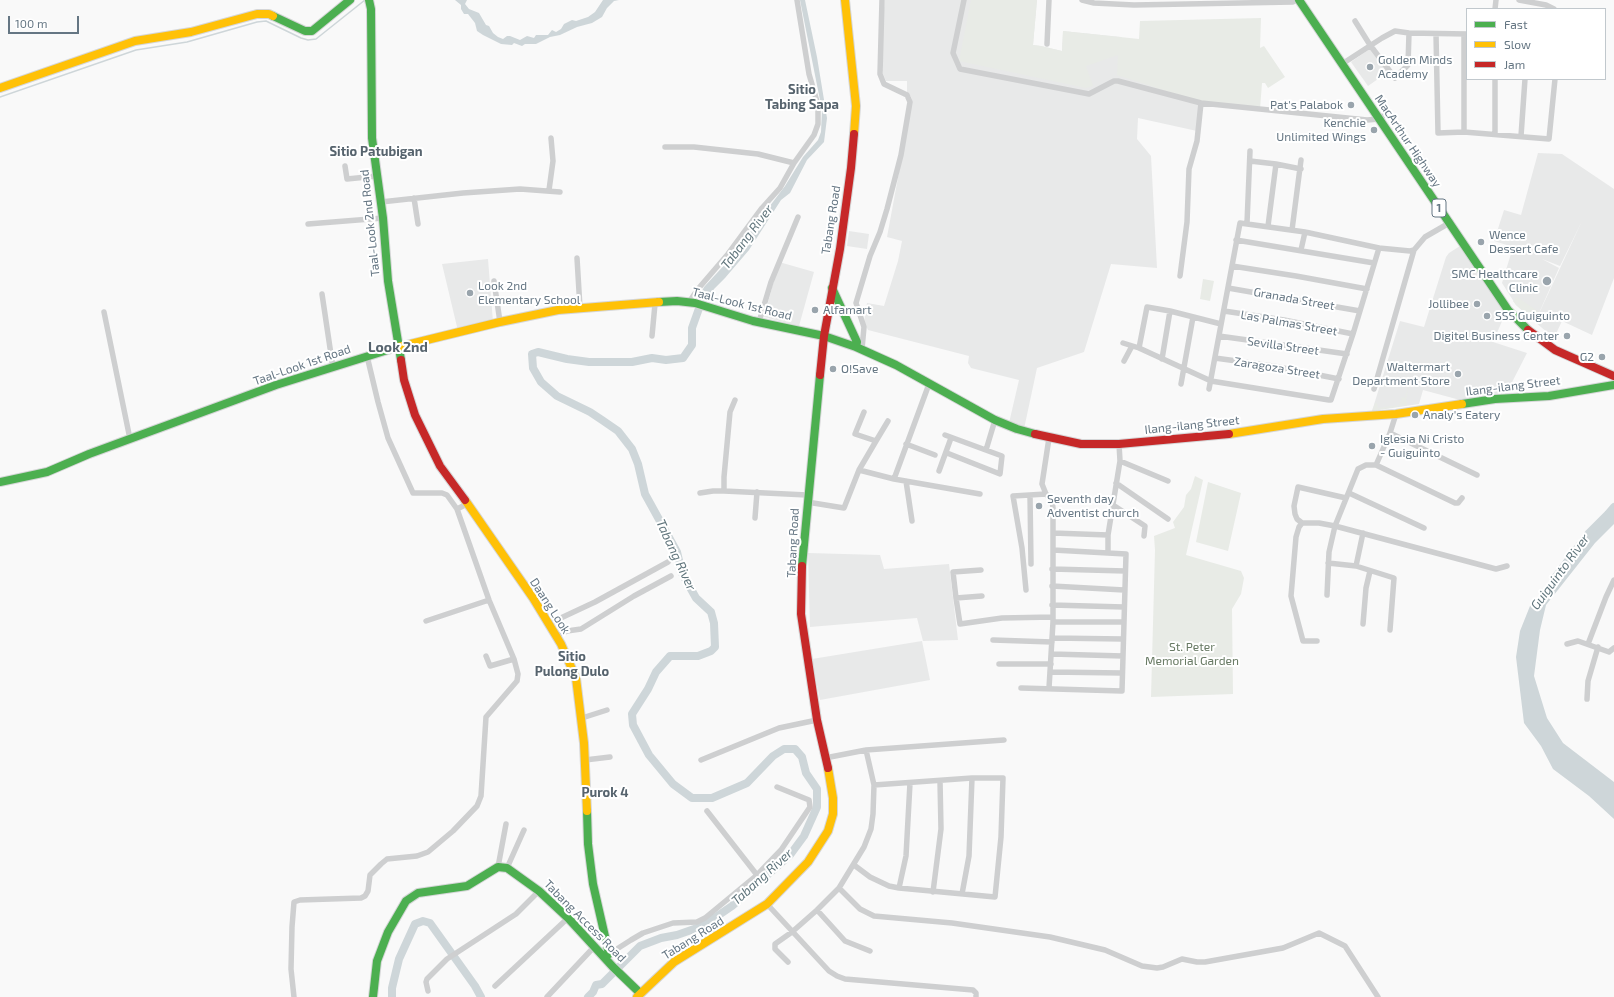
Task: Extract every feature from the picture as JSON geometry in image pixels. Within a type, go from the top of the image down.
[{"type":"main road","points":[[0,88],[135,41],[190,32],[257,14],[269,14],[305,31],[312,31],[319,27],[350,0]]},
{"type":"main road","name":"Taal-Look 2nd Road","points":[[369,0],[371,9],[372,138],[383,218],[388,281],[399,346]]},
{"type":"main road","name":"Tabang Road","points":[[638,995],[674,962],[767,904],[808,862],[828,831],[833,814],[831,782],[817,720],[801,621],[802,553],[824,336],[840,249],[852,168],[856,106],[845,0]]},
{"type":"main road","name":"MacArthur Highway","points":[[1300,0],[1451,222],[1502,301],[1526,329],[1555,350],[1614,376]]},
{"type":"main road","name":"MacArthur Highway","points":[[1305,0],[1344,63]]},
{"type":"main road","name":"MacArthur Highway","points":[[1451,222],[1505,298],[1529,325],[1557,346],[1614,371]]},
{"type":"main road","points":[[832,288],[859,348]]},
{"type":"main road","name":"Taal-Look 1st Road","points":[[0,482],[47,472],[130,439],[207,412],[276,385],[399,346],[558,310],[655,304],[677,301],[709,307],[759,322],[824,336],[859,348]]},
{"type":"main road","name":"Daang Look","points":[[399,346],[404,380],[415,415],[440,466],[491,536],[556,636],[576,678],[582,718],[588,844],[593,884],[607,956]]},
{"type":"main road","name":"Ilang-ilang Street","points":[[859,348],[896,365],[974,410],[995,420],[1017,429],[1049,438],[1081,444],[1119,444],[1231,434],[1322,419],[1396,414],[1495,399],[1549,396],[1614,385]]},
{"type":"main road","points":[[373,997],[376,961],[388,932],[406,901],[418,892],[467,886],[498,867]]},
{"type":"main road","name":"Tabang Access Road","points":[[498,867],[507,868],[518,874],[539,891],[568,918],[594,947],[607,956],[613,967],[622,975],[638,995]]},
{"type":"street","points":[[692,303],[698,289],[728,254],[762,208],[780,188],[794,163],[814,135],[818,124],[818,105],[809,74],[797,0]]},
{"type":"street","points":[[859,348],[864,327],[856,303],[870,256],[880,232],[887,209],[901,155],[910,102],[907,95],[884,84],[880,74],[882,0]]},
{"type":"street","points":[[964,0],[953,53],[960,69],[1089,94],[1114,80],[1201,103],[1367,120],[1381,118]]},
{"type":"street","points":[[1047,44],[1050,0]]},
{"type":"street","points":[[1082,0],[1094,3],[1293,2],[1296,0]]},
{"type":"street","points":[[1519,0],[1546,5],[1552,8]]},
{"type":"street","points":[[1355,21],[1370,45],[1395,78],[1408,65],[1409,33]]},
{"type":"street","points":[[1344,63],[1370,45],[1395,31],[1409,33],[1466,34],[1464,132]]},
{"type":"street","points":[[1436,34],[1438,133],[1464,132],[1549,139],[1555,80]]},
{"type":"street","points":[[1495,80],[1495,134]]},
{"type":"street","points":[[1521,136],[1525,80]]},
{"type":"street","points":[[1180,276],[1187,222],[1190,169],[1197,141],[1201,103]]},
{"type":"street","points":[[549,190],[553,161],[551,138]]},
{"type":"street","points":[[665,147],[694,147],[758,154],[794,163]]},
{"type":"street","points":[[1247,223],[1250,151]]},
{"type":"street","points":[[1292,230],[1301,160]]},
{"type":"street","points":[[1250,161],[1301,169]]},
{"type":"street","points":[[1268,226],[1276,164]]},
{"type":"street","points":[[345,166],[347,179],[377,176]]},
{"type":"street","points":[[381,202],[520,189],[560,192]]},
{"type":"street","points":[[414,198],[418,224]]},
{"type":"street","points":[[759,322],[771,282],[798,217]]},
{"type":"street","points":[[308,224],[383,218]]},
{"type":"street","points":[[1209,389],[1240,222],[1304,232],[1379,248],[1410,251],[1414,250]]},
{"type":"street","points":[[1374,389],[1414,250],[1425,237],[1451,222]]},
{"type":"street","points":[[1301,250],[1304,232]]},
{"type":"street","points":[[1236,240],[1374,263]]},
{"type":"street","points":[[1123,343],[1139,348],[1211,381],[1329,400],[1332,398],[1354,334],[1379,248]]},
{"type":"street","points":[[577,258],[580,308]]},
{"type":"street","points":[[1232,266],[1366,289]]},
{"type":"street","points":[[494,281],[500,322]]},
{"type":"street","name":"Granada Street","points":[[1228,288],[1360,311]]},
{"type":"street","points":[[322,294],[333,368]]},
{"type":"street","points":[[652,336],[655,304]]},
{"type":"street","points":[[1139,348],[1147,307],[1170,311],[1221,324]]},
{"type":"street","points":[[1162,359],[1170,311]]},
{"type":"street","name":"Las Palmas Street","points":[[1224,311],[1284,320],[1354,334]]},
{"type":"street","points":[[104,312],[130,439]]},
{"type":"street","points":[[1181,384],[1193,317]]},
{"type":"street","name":"Sevilla Street","points":[[1219,336],[1347,354]]},
{"type":"street","points":[[1124,361],[1132,346]]},
{"type":"street","points":[[294,997],[292,908],[294,902],[300,900],[357,898],[365,896],[368,891],[370,874],[387,859],[417,856],[428,852],[453,831],[477,806],[481,796],[486,717],[518,681],[518,674],[514,659],[489,600],[457,509],[448,495],[442,493],[413,493],[388,438],[367,356]]},
{"type":"street","name":"Zaragoza Street","points":[[1215,358],[1273,366],[1339,379]]},
{"type":"street","points":[[894,479],[929,384]]},
{"type":"street","points":[[724,491],[730,412],[735,400]]},
{"type":"street","points":[[864,412],[855,434],[876,441]]},
{"type":"street","points":[[1376,465],[1396,414]]},
{"type":"street","points":[[986,450],[995,420]]},
{"type":"street","points":[[700,493],[713,490],[757,492],[807,498],[844,508],[859,470],[888,421]]},
{"type":"street","points":[[1390,432],[1477,475]]},
{"type":"street","points":[[945,435],[1002,456],[1000,474],[946,453]]},
{"type":"street","points":[[939,471],[951,438]]},
{"type":"street","points":[[1049,438],[1042,484],[1046,494],[1052,500],[1053,619],[1049,688]]},
{"type":"street","points":[[906,444],[935,455]]},
{"type":"street","points":[[1108,553],[1108,535],[1120,460],[1119,444]]},
{"type":"street","points":[[1120,460],[1168,481]]},
{"type":"street","points":[[1327,595],[1328,563],[1335,526],[1358,469],[1366,465],[1376,465],[1455,503],[1458,503],[1462,498]]},
{"type":"street","points":[[859,470],[894,479],[980,494]]},
{"type":"street","points":[[906,481],[912,521]]},
{"type":"street","points":[[1116,483],[1168,518]]},
{"type":"street","points":[[1424,528],[1348,496],[1298,487],[1294,501],[1294,514],[1302,523],[1319,523],[1335,526],[1496,569],[1507,566]]},
{"type":"street","points":[[755,518],[757,492]]},
{"type":"street","points":[[1026,590],[1022,548],[1013,496],[1046,494]]},
{"type":"street","points":[[1030,495],[1031,564]]},
{"type":"street","points":[[457,509],[467,504]]},
{"type":"street","points":[[1113,505],[1145,526],[1144,536]]},
{"type":"street","points":[[1302,523],[1296,537],[1291,596],[1303,641],[1317,641]]},
{"type":"street","points":[[1053,533],[1108,535]]},
{"type":"street","points":[[1356,566],[1363,533]]},
{"type":"street","points":[[1021,688],[1122,691],[1126,554],[1053,550]]},
{"type":"street","points":[[548,624],[595,602],[668,562]]},
{"type":"street","points":[[1328,563],[1356,566],[1395,579],[1390,630]]},
{"type":"street","points":[[981,570],[953,569],[960,624],[1002,618],[1123,622]]},
{"type":"street","points":[[1052,569],[1125,571]]},
{"type":"street","points":[[1363,624],[1366,588],[1370,571]]},
{"type":"street","points":[[556,636],[567,631],[581,629],[634,596],[671,576]]},
{"type":"street","points":[[1588,644],[1614,580]]},
{"type":"street","points":[[1052,586],[1124,590]]},
{"type":"street","points":[[956,598],[982,596]]},
{"type":"street","points":[[426,620],[489,600]]},
{"type":"street","points":[[1052,605],[1124,607]]},
{"type":"street","points":[[993,640],[1123,639]]},
{"type":"street","points":[[1567,644],[1578,641],[1609,652],[1614,648]]},
{"type":"street","points":[[1587,699],[1588,681],[1598,648]]},
{"type":"street","points":[[1052,654],[1123,656]]},
{"type":"street","points":[[486,656],[490,666],[514,659]]},
{"type":"street","points":[[999,664],[1051,664]]},
{"type":"street","points":[[1050,672],[1122,673]]},
{"type":"street","points":[[582,718],[607,710]]},
{"type":"street","points":[[701,760],[779,728],[817,720]]},
{"type":"street","points":[[825,758],[837,757],[866,750],[1004,740]]},
{"type":"street","points":[[788,962],[775,949],[774,946],[817,910],[838,888],[854,865],[864,847],[871,829],[874,814],[874,785],[866,750]]},
{"type":"street","points":[[585,760],[610,757]]},
{"type":"street","points":[[854,865],[870,877],[889,886],[933,892],[995,897],[1000,858],[1003,778],[972,778],[874,785]]},
{"type":"street","points":[[962,894],[969,856],[972,778]]},
{"type":"street","points":[[933,892],[941,829],[940,781]]},
{"type":"street","points":[[900,888],[906,856],[910,783]]},
{"type":"street","points":[[607,956],[643,934],[673,923],[697,922],[757,876],[781,850],[810,807],[809,800],[777,787]]},
{"type":"street","points":[[707,811],[757,876]]},
{"type":"street","points":[[498,867],[506,824]]},
{"type":"street","points":[[507,868],[524,830]]},
{"type":"street","points":[[838,888],[860,909],[874,916],[952,923],[1050,937],[1105,950],[1142,966],[1157,968],[1182,959],[1205,962],[1283,948],[1319,933],[1345,946],[1378,997]]},
{"type":"street","points":[[428,991],[426,982],[427,979],[447,959],[516,914],[539,891]]},
{"type":"street","points":[[767,904],[829,971],[845,979],[973,990],[976,993],[976,997]]},
{"type":"street","points":[[817,910],[845,941],[870,951]]},
{"type":"street","points":[[495,986],[568,918]]},
{"type":"street","points":[[547,997],[594,947]]},
{"type":"shaded area","points":[[885,0],[1037,0],[1033,45],[1062,51],[1063,31],[1121,37],[1200,102],[1197,131],[1138,118],[1137,139],[1151,156],[1157,268],[1111,264],[1084,352],[1037,368],[1024,429],[1009,423],[1019,380],[971,368],[968,363],[969,356],[868,330],[864,322],[867,303],[884,306],[898,261],[902,241],[887,237],[912,102],[911,97],[907,92],[907,81],[886,81],[883,74],[882,27]]},
{"type":"shaded area","name":"Golden Minds Academy","points":[[1371,48],[1388,72],[1368,86],[1351,62]]},
{"type":"shaded area","points":[[1538,153],[1562,154],[1614,189],[1614,278],[1592,335],[1562,321],[1554,338],[1535,322],[1516,305],[1502,283],[1513,247],[1494,241],[1504,210],[1521,215]],"holes":[[[1582,221],[1535,322],[1559,268],[1542,259],[1560,266]]]},
{"type":"shaded area","points":[[849,231],[869,234],[867,249],[847,246]]},
{"type":"shaded area","points":[[1460,246],[1506,312],[1493,342],[1527,353],[1507,392],[1460,400],[1423,390],[1419,404],[1372,411],[1400,321],[1424,327],[1446,257],[1449,253]]},
{"type":"shaded area","name":"Look 2nd Elementary School","points":[[488,259],[493,322],[458,331],[442,264]]},
{"type":"shaded area","points":[[779,262],[814,272],[799,326],[764,317]]},
{"type":"shaded area","points":[[808,553],[880,555],[884,569],[949,564],[958,640],[923,641],[917,618],[810,627]]},
{"type":"shaded area","points":[[922,641],[930,680],[820,700],[812,659]]},
{"type":"green space","points":[[971,0],[1037,0],[1033,45],[1062,51],[1063,31],[1139,39],[1140,21],[1261,18],[1260,48],[1264,46],[1285,77],[1268,88],[1265,83],[1262,83],[1260,109],[1200,102],[1117,75],[1118,55],[1086,66],[1093,86],[1086,88],[959,61]]},
{"type":"green space","points":[[1203,279],[1214,281],[1210,301],[1200,299]]},
{"type":"green space","points":[[1517,297],[1539,312],[1535,322],[1513,301]]},
{"type":"green space","points":[[1409,385],[1406,399],[1408,405],[1372,411],[1375,403],[1377,403],[1378,408],[1399,405],[1402,397],[1405,398]]},
{"type":"green space","name":"St. Peter Memorial Garden","points":[[1195,476],[1203,480],[1186,555],[1241,571],[1244,578],[1241,594],[1232,609],[1233,694],[1151,697],[1155,550],[1154,536],[1175,528],[1173,522],[1184,507],[1186,495],[1191,489]]},
{"type":"green space","points":[[1208,482],[1241,493],[1228,551],[1196,542]]},
{"type":"water","points":[[455,0],[467,0],[465,4],[469,9],[479,13],[486,25],[489,26],[493,33],[498,37],[503,39],[510,36],[520,40],[527,36],[534,38],[536,35],[548,35],[552,30],[556,32],[561,29],[564,24],[572,20],[576,21],[588,17],[595,12],[603,0],[619,0],[614,1],[607,8],[602,17],[592,23],[577,27],[560,35],[550,37],[536,44],[525,44],[522,46],[514,43],[512,45],[501,44],[477,31],[475,23],[468,14],[464,14],[461,9],[461,5]]},
{"type":"water","points":[[800,0],[805,0],[817,57],[827,118],[824,142],[807,160],[790,193],[781,200],[749,250],[714,289],[705,304],[697,301],[704,287],[729,260],[785,186],[803,157],[818,140],[821,132],[822,110]]},
{"type":"water","points":[[1614,509],[1614,524],[1595,543],[1546,605],[1540,630],[1534,676],[1547,718],[1563,743],[1614,782],[1614,819],[1589,796],[1553,769],[1541,746],[1524,723],[1516,657],[1520,631],[1530,606]]},
{"type":"waterway","points":[[0,97],[136,50],[187,42],[257,22],[266,21],[301,38],[308,40],[316,39],[365,0]]},
{"type":"waterway","name":"Tabang River","points":[[588,997],[593,992],[596,985],[602,984],[640,946],[661,938],[677,935],[697,928],[732,906],[790,855],[804,836],[817,807],[817,789],[806,773],[802,757],[795,749],[784,749],[773,756],[747,783],[712,798],[692,798],[673,784],[649,755],[633,725],[632,714],[648,689],[656,672],[670,656],[698,656],[711,651],[715,647],[714,623],[711,612],[696,598],[682,573],[677,552],[645,494],[638,464],[632,449],[618,431],[590,412],[557,396],[541,382],[533,368],[532,354],[538,352],[567,359],[589,362],[632,362],[652,358],[666,360],[683,358],[692,345],[692,328],[702,300]]},
{"type":"waterway","name":"Guiguinto River","points":[[1555,578],[1589,533],[1614,507]]},
{"type":"waterway","name":"Tabang River","points":[[392,997],[392,988],[399,959],[415,924],[423,921],[430,923],[475,986],[481,997]]},
{"type":"traffic: fast","points":[[273,16],[305,31],[312,31],[350,0]]},
{"type":"traffic: fast","points":[[369,0],[371,9],[372,138],[383,218],[388,281],[401,360]]},
{"type":"traffic: fast","points":[[1299,0],[1508,310],[1528,330]]},
{"type":"traffic: fast","points":[[832,288],[857,342],[856,347]]},
{"type":"traffic: fast","points":[[659,302],[677,301],[695,303],[753,321],[824,336],[856,347],[896,365],[995,420],[1017,429],[1035,434]]},
{"type":"traffic: fast","points":[[0,482],[47,472],[89,454],[276,385],[394,348]]},
{"type":"traffic: fast","points":[[802,566],[820,375]]},
{"type":"traffic: fast","points":[[1462,404],[1495,399],[1549,396],[1614,385]]},
{"type":"traffic: fast","points":[[587,811],[588,844],[593,884],[609,954],[604,957]]},
{"type":"traffic: fast","points":[[373,997],[377,961],[388,932],[406,901],[418,893],[467,886],[498,867],[507,868],[539,891],[568,918],[613,967],[640,993]]},
{"type":"traffic: slow","points":[[845,0],[856,106],[854,134]]},
{"type":"traffic: slow","points":[[0,88],[135,41],[191,32],[257,14],[269,14],[273,16]]},
{"type":"traffic: slow","points":[[394,348],[500,322],[558,310],[659,302]]},
{"type":"traffic: slow","points":[[1229,434],[1323,419],[1396,414],[1462,404]]},
{"type":"traffic: slow","points":[[465,500],[533,598],[561,644],[576,678],[584,743],[587,811]]},
{"type":"traffic: slow","points":[[637,997],[674,962],[767,904],[808,862],[828,831],[833,814],[833,798],[828,768]]},
{"type":"traffic: jam","points":[[820,375],[824,336],[840,249],[854,134]]},
{"type":"traffic: jam","points":[[1528,330],[1555,350],[1614,376]]},
{"type":"traffic: jam","points":[[401,360],[404,380],[415,415],[440,466],[465,500]]},
{"type":"traffic: jam","points":[[1035,434],[1081,444],[1119,444],[1229,434]]},
{"type":"traffic: jam","points":[[802,566],[801,614],[817,720],[828,768]]},
{"type":"place","name":"Golden Minds Academy","points":[[1370,67]]},
{"type":"place","name":"Pat's Palabok","points":[[1351,105]]},
{"type":"place","name":"Kenchie Unlimited Wings","points":[[1374,130]]},
{"type":"place","name":"Wence Dessert Cafe","points":[[1481,242]]},
{"type":"place","name":"SMC Healthcare Clinic","points":[[1547,281]]},
{"type":"place","name":"Look 2nd Elementary School","points":[[470,293]]},
{"type":"place","name":"Jollibee","points":[[1477,304]]},
{"type":"place","name":"Alfamart","points":[[815,310]]},
{"type":"place","name":"SSS Guiguinto","points":[[1487,316]]},
{"type":"place","name":"Digitel Business Center","points":[[1567,336]]},
{"type":"place","name":"G2","points":[[1602,357]]},
{"type":"place","name":"O!Save","points":[[833,369]]},
{"type":"place","name":"Waltermart Department Store","points":[[1458,374]]},
{"type":"place","name":"Analy's Eatery","points":[[1415,415]]},
{"type":"place","name":"Iglesia Ni Cristo - Guiguinto","points":[[1372,446]]},
{"type":"place","name":"Seventh day Adventist church","points":[[1039,506]]},
{"type":"district","name":"Sitio Tabing Sapa","points":[[802,98]]},
{"type":"district","name":"Sitio Patubigan","points":[[376,152]]},
{"type":"district","name":"Look 2nd","points":[[398,347]]},
{"type":"district","name":"Sitio Pulong Dulo","points":[[572,664]]},
{"type":"district","name":"Purok 4","points":[[605,793]]}]
